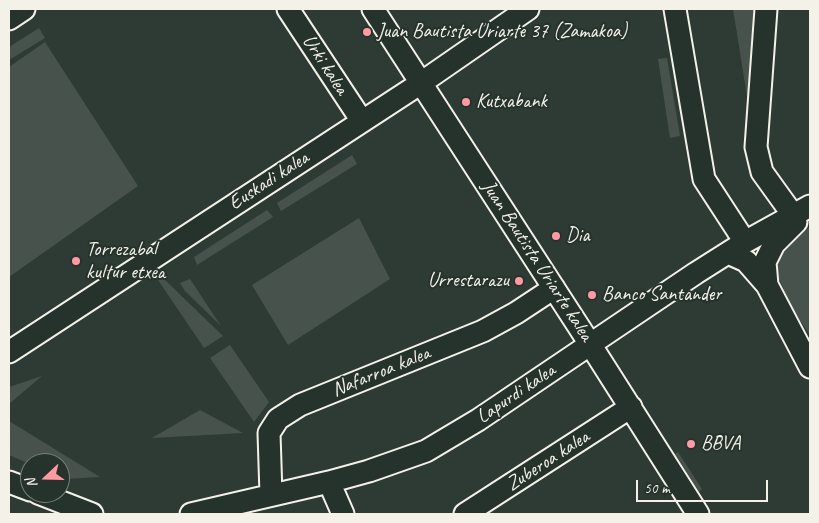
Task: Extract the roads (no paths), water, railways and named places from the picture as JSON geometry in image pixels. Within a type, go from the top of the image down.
[{"type":"street","points":[[9,19],[24,9]]},
{"type":"street","name":"Urki kalea","points":[[288,9],[362,121]]},
{"type":"street","name":"Juan Bautista Uriarte kalea","points":[[373,9],[698,514]]},
{"type":"street","points":[[674,9],[704,179],[737,248],[767,285],[810,367]]},
{"type":"street","points":[[766,9],[756,147],[762,172],[803,210],[796,222],[774,244],[765,262],[767,285]]},
{"type":"street","name":"Euskadi kalea","points":[[9,352],[421,82],[516,12]]},
{"type":"street","name":"Lapurdi kalea","points":[[191,514],[330,482],[369,471],[426,451],[478,420],[737,248],[803,210]]},
{"type":"street","name":"Nafarroa kalea","points":[[272,495],[268,453],[269,433],[278,419],[300,405],[483,331],[516,313],[554,288]]},
{"type":"street","name":"Zuberoa kalea","points":[[465,514],[631,408]]},
{"type":"street","points":[[330,482],[343,514]]},
{"type":"street","points":[[64,503],[92,514]]},
{"type":"place","name":"Juan Bautista Uriarte 37 (Zamakoa)","points":[[367,32]]},
{"type":"place","name":"Kutxabank","points":[[466,102]]},
{"type":"place","name":"Dia","points":[[556,236]]},
{"type":"place","name":"Torrezabal kultur etxea","points":[[76,261]]},
{"type":"place","name":"Urrestarazu","points":[[519,281]]},
{"type":"place","name":"Banco Santander","points":[[592,295]]},
{"type":"place","name":"BBVA","points":[[691,444]]}]
